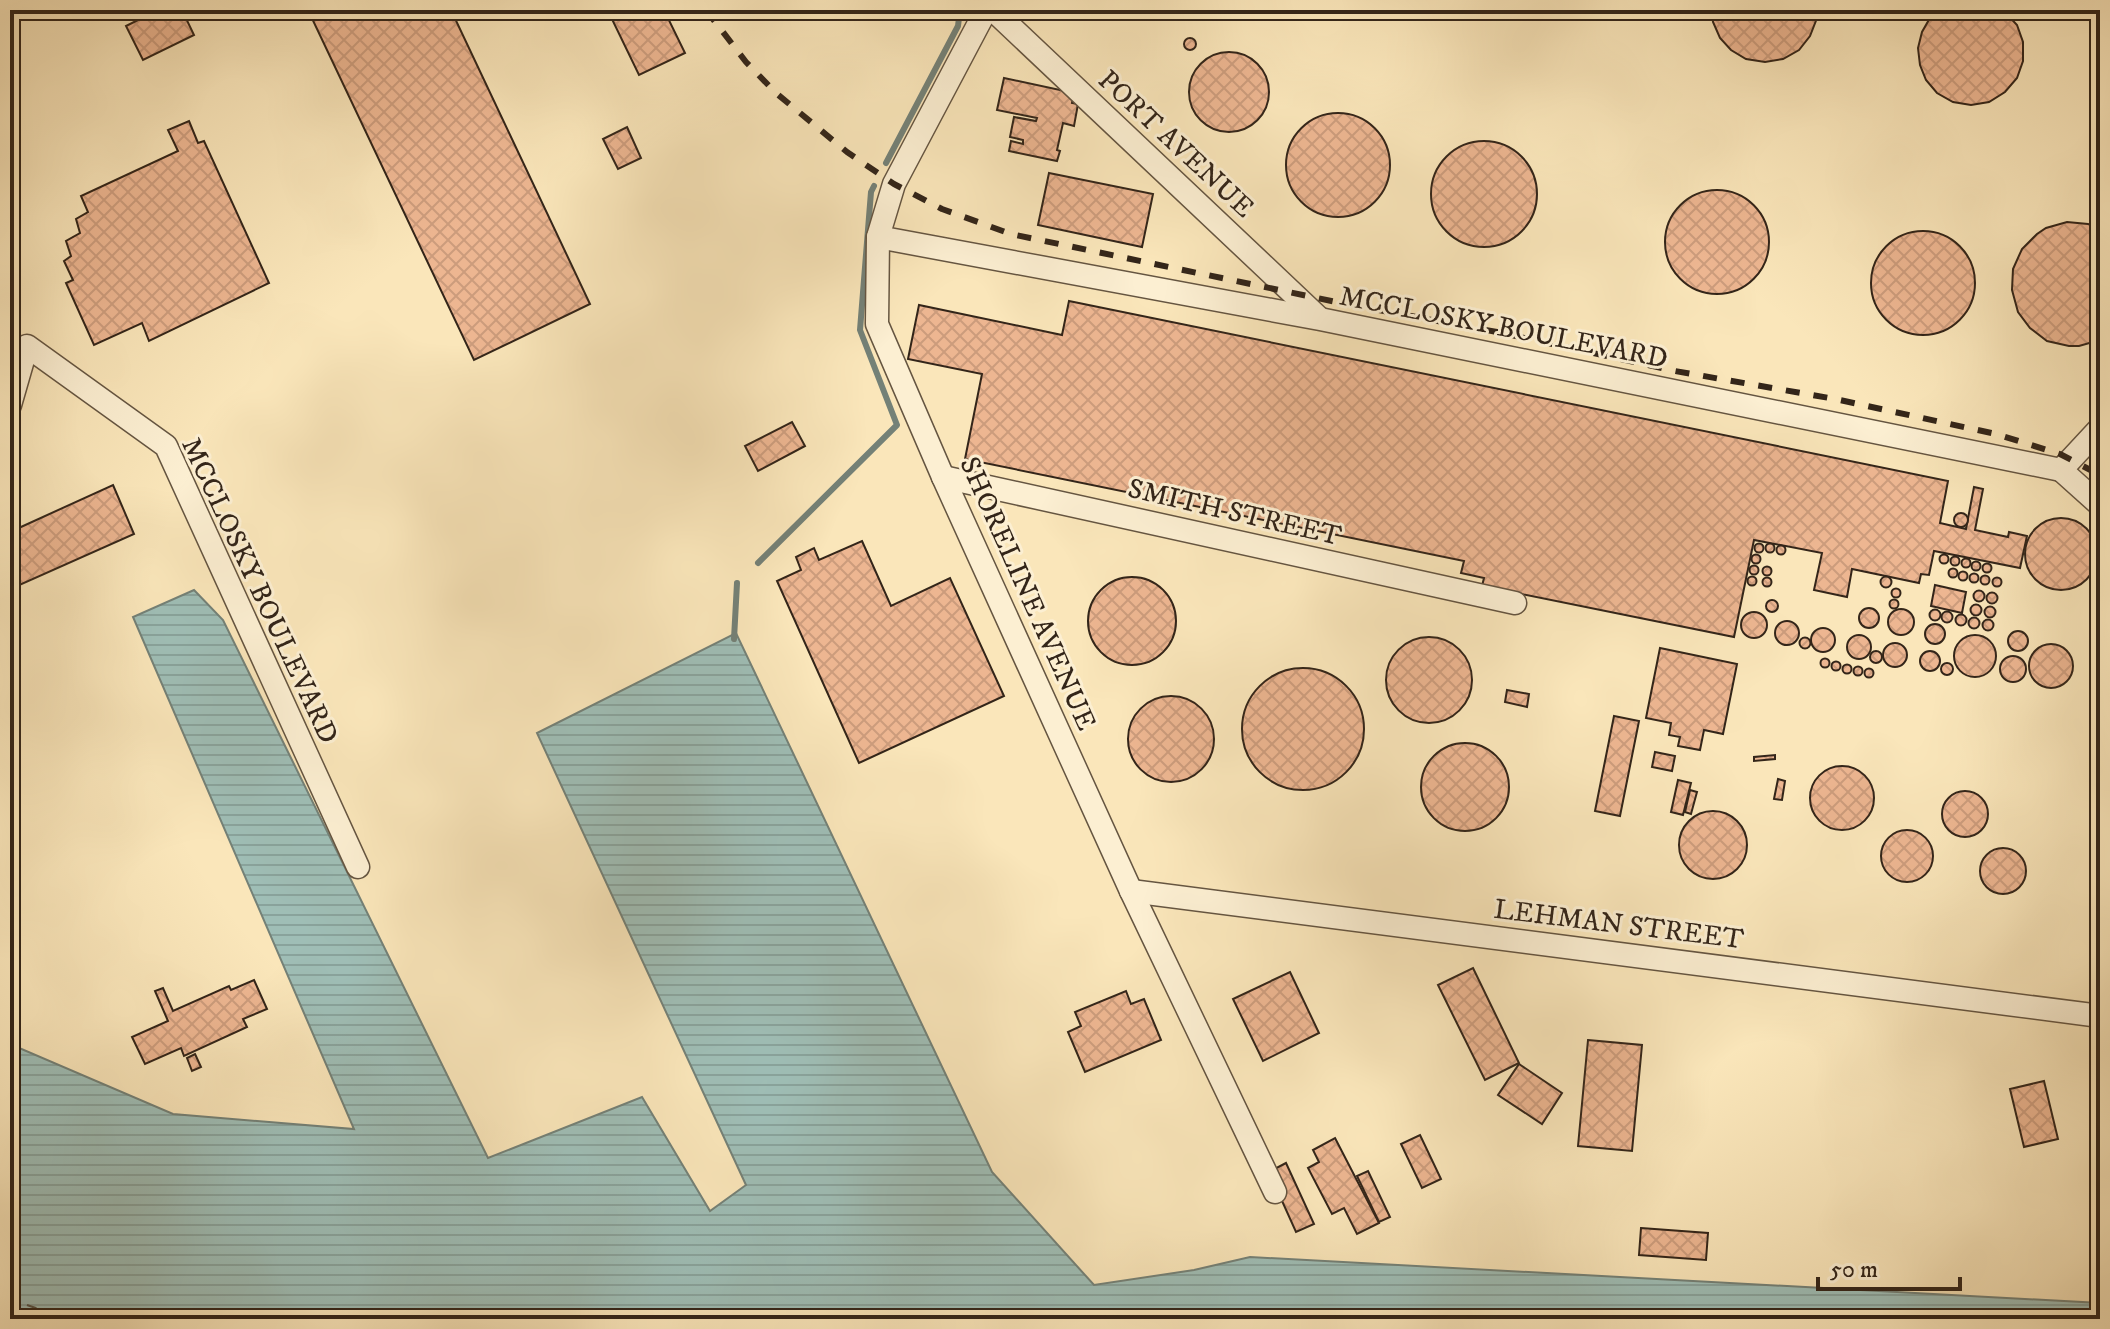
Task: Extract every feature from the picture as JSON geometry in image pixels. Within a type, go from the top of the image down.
[{"type":"street","name":"SHORELINE AVENUE","points":[[986,10],[894,184],[878,237],[877,324],[1131,891],[1275,1192]]},
{"type":"street","name":"PORT AVENUE","points":[[993,10],[1320,319]]},
{"type":"street","name":"MCCLOSKY BOULEVARD","points":[[878,237],[1320,319],[2061,470]]},
{"type":"street","name":"MCCLOSKY BOULEVARD","points":[[10,405],[19,344],[166,446],[358,867]]},
{"type":"street","points":[[2100,428],[2061,470],[2100,505]]},
{"type":"street","name":"SMITH STREET","points":[[943,477],[1515,603]]},
{"type":"street","name":"LEHMAN STREET","points":[[1131,891],[2100,1016]]},
{"type":"water","points":[[194,590],[223,620],[488,1158],[642,1097],[710,1211],[746,1185],[537,733],[736,633],[992,1172],[1094,1285],[1194,1270],[1250,1257],[2100,1303],[2100,1319],[10,1319],[10,1044],[173,1114],[354,1129],[133,617]]},
{"type":"building","points":[[158,10],[182,10],[194,35],[143,60],[126,26]]},
{"type":"building","points":[[308,10],[451,10],[590,304],[474,360]]},
{"type":"building","points":[[615,10],[664,10],[685,53],[639,75],[609,13]]},
{"type":"building","points":[[1712,10],[1817,10],[1817,18],[1810,36],[1799,50],[1783,59],[1765,62],[1746,59],[1731,50],[1720,38]]},
{"type":"building","points":[[1939,10],[2003,10],[2017,25],[2023,42],[2023,61],[2017,78],[2005,92],[1989,102],[1971,105],[1953,102],[1937,93],[1926,80],[1918,48],[1922,32]]},
{"type":"building","points":[[1190,38],[1196,44],[1190,50],[1184,44]]},
{"type":"building","points":[[1229,52],[1244,55],[1257,64],[1266,77],[1269,92],[1266,107],[1257,120],[1244,129],[1229,132],[1214,129],[1201,120],[1192,107],[1189,92],[1192,77],[1201,64],[1214,55]]},
{"type":"building","points":[[1004,78],[1074,93],[1072,103],[1078,104],[1074,126],[1063,123],[1057,161],[1009,151],[1011,141],[1023,144],[1023,140],[1010,137],[1014,117],[1036,121],[1037,118],[997,110]]},
{"type":"building","points":[[1338,113],[1358,117],[1375,128],[1386,145],[1390,165],[1386,185],[1375,202],[1358,213],[1338,217],[1318,213],[1301,202],[1290,185],[1286,165],[1290,145],[1301,128],[1318,117]]},
{"type":"building","points":[[189,121],[198,143],[204,141],[269,283],[149,341],[142,323],[94,345],[66,283],[73,280],[64,261],[71,256],[66,241],[80,233],[76,219],[88,212],[81,196],[178,151],[168,130]]},
{"type":"building","points":[[627,127],[641,158],[618,169],[603,139]]},
{"type":"building","points":[[1484,141],[1504,145],[1521,157],[1533,174],[1537,194],[1533,214],[1521,231],[1504,243],[1484,247],[1464,243],[1447,231],[1435,214],[1431,194],[1435,174],[1447,157],[1464,145]]},
{"type":"building","points":[[1049,173],[1153,194],[1142,247],[1038,225]]},
{"type":"building","points":[[1717,190],[1737,194],[1754,205],[1765,222],[1769,242],[1765,262],[1754,279],[1737,290],[1717,294],[1697,290],[1680,279],[1669,262],[1665,242],[1669,222],[1680,205],[1697,194]]},
{"type":"building","points":[[2067,222],[2100,228],[2100,340],[2079,346],[2047,341],[2030,328],[2018,312],[2012,290],[2013,269],[2022,249],[2046,228]]},
{"type":"building","points":[[1923,231],[1943,235],[1960,246],[1971,263],[1975,283],[1971,303],[1960,320],[1943,331],[1923,335],[1903,331],[1886,320],[1875,303],[1871,283],[1875,263],[1886,246],[1903,235]]},
{"type":"building","points":[[1069,301],[1948,481],[1940,523],[1966,529],[1974,487],[1983,489],[1975,530],[2008,537],[2009,532],[2027,536],[2020,568],[1934,551],[1929,575],[1921,574],[1919,583],[1852,569],[1847,597],[1814,590],[1822,553],[1754,540],[1734,637],[1482,586],[1484,578],[1461,573],[1464,561],[965,459],[982,374],[908,359],[919,305],[1062,335]]},
{"type":"building","points":[[792,422],[805,446],[758,471],[745,446]]},
{"type":"building","points":[[113,485],[134,534],[15,587],[10,576],[10,532]]},
{"type":"building","points":[[1961,513],[1968,520],[1961,527],[1954,520]]},
{"type":"building","points":[[2061,518],[2081,524],[2091,534],[2097,554],[2091,574],[2081,584],[2061,590],[2041,584],[2031,574],[2025,554],[2031,534],[2041,524]]},
{"type":"building","points":[[862,541],[891,606],[950,578],[1004,696],[859,763],[777,581],[801,570],[796,557],[814,548],[819,560]]},
{"type":"building","points":[[1759,543],[1764,548],[1759,553],[1754,548]]},
{"type":"building","points":[[1770,543],[1775,548],[1770,553],[1765,548]]},
{"type":"building","points":[[1781,545],[1786,550],[1781,555],[1776,550]]},
{"type":"building","points":[[1756,554],[1761,559],[1756,564],[1751,559]]},
{"type":"building","points":[[1944,555],[1948,559],[1944,563],[1940,559]]},
{"type":"building","points":[[1955,557],[1959,561],[1955,565],[1951,561]]},
{"type":"building","points":[[1966,559],[1970,563],[1966,567],[1962,563]]},
{"type":"building","points":[[1976,562],[1980,566],[1976,570],[1972,566]]},
{"type":"building","points":[[1987,564],[1991,568],[1987,572],[1983,568]]},
{"type":"building","points":[[1754,566],[1758,570],[1754,574],[1750,570]]},
{"type":"building","points":[[1767,566],[1772,571],[1767,576],[1762,571]]},
{"type":"building","points":[[1953,569],[1957,573],[1953,577],[1949,573]]},
{"type":"building","points":[[1963,572],[1967,576],[1963,580],[1959,576]]},
{"type":"building","points":[[1974,574],[1978,578],[1974,582],[1970,578]]},
{"type":"building","points":[[1985,576],[1989,580],[1985,584],[1981,580]]},
{"type":"building","points":[[1132,577],[1149,580],[1163,590],[1173,604],[1176,621],[1173,638],[1163,652],[1149,662],[1132,665],[1115,662],[1101,652],[1091,638],[1088,621],[1091,604],[1101,590],[1115,580]]},
{"type":"building","points":[[1752,577],[1756,581],[1752,585],[1748,581]]},
{"type":"building","points":[[1767,577],[1772,582],[1767,587],[1762,582]]},
{"type":"building","points":[[1886,577],[1891,582],[1886,587],[1881,582]]},
{"type":"building","points":[[1997,578],[2001,582],[1997,586],[1993,582]]},
{"type":"building","points":[[1935,585],[1966,592],[1962,613],[1931,606]]},
{"type":"building","points":[[1896,589],[1900,593],[1896,597],[1892,593]]},
{"type":"building","points":[[1979,591],[1984,596],[1979,601],[1974,596]]},
{"type":"building","points":[[1992,593],[1997,598],[1992,603],[1987,598]]},
{"type":"building","points":[[1772,600],[1778,606],[1772,612],[1766,606]]},
{"type":"building","points":[[1894,600],[1898,604],[1894,608],[1890,604]]},
{"type":"building","points":[[1976,605],[1981,610],[1976,615],[1971,610]]},
{"type":"building","points":[[2100,606],[2100,628],[2093,622],[2092,616]]},
{"type":"building","points":[[1990,607],[1995,612],[1990,617],[1985,612]]},
{"type":"building","points":[[1865,608],[1873,608],[1879,618],[1873,628],[1865,628],[1859,622],[1859,614]]},
{"type":"building","points":[[1901,609],[1910,613],[1914,622],[1910,631],[1901,635],[1892,631],[1888,622],[1892,613]]},
{"type":"building","points":[[1935,610],[1940,615],[1935,620],[1930,615]]},
{"type":"building","points":[[1754,612],[1763,616],[1767,625],[1763,634],[1754,638],[1745,634],[1741,625],[1745,616]]},
{"type":"building","points":[[1947,612],[1952,617],[1947,622],[1942,617]]},
{"type":"building","points":[[1961,615],[1966,620],[1961,625],[1956,620]]},
{"type":"building","points":[[1974,618],[1979,623],[1974,628],[1969,623]]},
{"type":"building","points":[[1988,620],[1993,625],[1988,630],[1983,625]]},
{"type":"building","points":[[1787,621],[1795,625],[1799,633],[1795,641],[1787,645],[1779,641],[1775,633],[1779,625]]},
{"type":"building","points":[[1935,624],[1942,627],[1945,634],[1942,641],[1935,644],[1928,641],[1925,634],[1928,627]]},
{"type":"building","points":[[1823,628],[1834,635],[1835,640],[1828,651],[1823,652],[1812,645],[1811,640],[1818,629]]},
{"type":"building","points":[[2014,631],[2022,631],[2028,641],[2022,651],[2014,651],[2008,645],[2008,637]]},
{"type":"building","points":[[1859,635],[1868,638],[1871,647],[1868,656],[1859,659],[1850,656],[1847,647],[1850,638]]},
{"type":"building","points":[[1975,635],[1990,641],[1996,656],[1990,671],[1975,677],[1960,671],[1954,656],[1960,641]]},
{"type":"building","points":[[1429,637],[1445,641],[1459,650],[1468,664],[1472,680],[1468,696],[1459,710],[1445,719],[1429,723],[1413,719],[1399,710],[1390,696],[1386,680],[1390,664],[1399,650],[1413,641]]},
{"type":"building","points":[[1805,638],[1810,643],[1805,648],[1800,643]]},
{"type":"building","points":[[1895,643],[1904,646],[1907,655],[1904,664],[1895,667],[1886,664],[1883,655],[1886,646]]},
{"type":"building","points":[[2051,644],[2067,650],[2073,666],[2067,682],[2051,688],[2035,682],[2029,666],[2035,650]]},
{"type":"building","points":[[1660,648],[1737,664],[1723,734],[1704,730],[1700,750],[1678,746],[1680,737],[1669,735],[1671,723],[1646,718]]},
{"type":"building","points":[[1930,651],[1937,654],[1940,661],[1937,668],[1930,671],[1923,668],[1920,661],[1923,654]]},
{"type":"building","points":[[1871,652],[1881,652],[1881,662],[1871,662]]},
{"type":"building","points":[[2013,656],[2022,660],[2026,669],[2022,678],[2013,682],[2004,678],[2000,669],[2004,660]]},
{"type":"building","points":[[1825,659],[1829,663],[1825,667],[1821,663]]},
{"type":"building","points":[[1836,662],[1840,666],[1836,670],[1832,666]]},
{"type":"building","points":[[1947,663],[1953,669],[1947,675],[1941,669]]},
{"type":"building","points":[[1847,665],[1851,669],[1847,673],[1843,669]]},
{"type":"building","points":[[1858,667],[1862,671],[1858,675],[1854,671]]},
{"type":"building","points":[[1303,668],[1326,673],[1346,686],[1359,706],[1364,729],[1359,752],[1346,772],[1326,785],[1303,790],[1280,785],[1260,772],[1247,752],[1242,729],[1247,706],[1260,686],[1280,673]]},
{"type":"building","points":[[1869,669],[1873,673],[1869,677],[1865,673]]},
{"type":"building","points":[[1507,690],[1529,694],[1527,707],[1505,702]]},
{"type":"building","points":[[1171,696],[1195,703],[1207,715],[1214,739],[1207,763],[1195,775],[1171,782],[1147,775],[1135,763],[1128,739],[1135,715],[1147,703]]},
{"type":"building","points":[[1614,716],[1639,721],[1620,816],[1595,811]]},
{"type":"building","points":[[1465,743],[1482,747],[1496,756],[1505,770],[1509,787],[1505,804],[1496,818],[1482,827],[1465,831],[1448,827],[1434,818],[1425,804],[1421,787],[1425,770],[1434,756],[1448,747]]},
{"type":"building","points":[[1655,752],[1675,756],[1672,771],[1652,767]]},
{"type":"building","points":[[1775,755],[1775,759],[1754,761],[1754,757]]},
{"type":"building","points":[[1836,766],[1848,766],[1865,775],[1872,786],[1872,810],[1865,821],[1848,830],[1836,830],[1824,825],[1815,816],[1810,804],[1810,792],[1815,780],[1824,771]]},
{"type":"building","points":[[1778,779],[1785,781],[1782,800],[1774,799]]},
{"type":"building","points":[[1678,780],[1691,783],[1683,815],[1671,812]]},
{"type":"building","points":[[1690,790],[1697,792],[1691,814],[1685,812]]},
{"type":"building","points":[[1965,791],[1981,798],[1988,814],[1981,830],[1965,837],[1949,830],[1942,814],[1949,798]]},
{"type":"building","points":[[1713,811],[1737,821],[1747,845],[1737,869],[1713,879],[1689,869],[1679,845],[1689,821]]},
{"type":"building","points":[[1907,830],[1926,837],[1933,856],[1926,875],[1907,882],[1888,875],[1881,856],[1888,837]]},
{"type":"building","points":[[2003,848],[2019,855],[2026,871],[2019,887],[2003,894],[1987,887],[1980,871],[1987,855]]},
{"type":"building","points":[[1473,968],[1519,1063],[1485,1080],[1438,985]]},
{"type":"building","points":[[1290,972],[1319,1033],[1263,1061],[1233,999]]},
{"type":"building","points":[[254,980],[267,1009],[243,1019],[247,1027],[184,1056],[181,1048],[145,1064],[132,1037],[168,1021],[155,991],[163,988],[173,1011],[229,986],[231,990]]},
{"type":"building","points":[[1126,991],[1131,1004],[1144,999],[1161,1040],[1085,1072],[1068,1032],[1081,1026],[1075,1012]]},
{"type":"building","points":[[1588,1040],[1642,1045],[1632,1151],[1578,1146]]},
{"type":"building","points":[[195,1054],[201,1067],[192,1071],[187,1058]]},
{"type":"building","points":[[1519,1064],[1562,1093],[1542,1124],[1498,1095]]},
{"type":"building","points":[[2044,1081],[2058,1139],[2024,1147],[2010,1089]]},
{"type":"building","points":[[1420,1135],[1441,1179],[1422,1188],[1401,1144]]},
{"type":"building","points":[[1335,1138],[1379,1223],[1357,1234],[1344,1208],[1332,1214],[1308,1168],[1319,1162],[1313,1150]]},
{"type":"building","points":[[1286,1163],[1314,1224],[1296,1232],[1269,1172]]},
{"type":"building","points":[[1368,1171],[1390,1217],[1379,1222],[1357,1176]]},
{"type":"building","points":[[1641,1228],[1708,1233],[1706,1260],[1639,1255]]},
{"type":"waterway","points":[[886,163],[958,26],[960,10]]},
{"type":"waterway","points":[[758,563],[897,425],[860,330],[871,192],[874,186]]},
{"type":"waterway","points":[[734,639],[737,583]]},
{"type":"ferry route","points":[[10,1299],[67,1319]]},
{"type":"railway","points":[[706,10],[746,62],[776,93],[847,152],[894,184],[942,209],[1011,234],[1996,434],[2060,454],[2100,475]]}]
